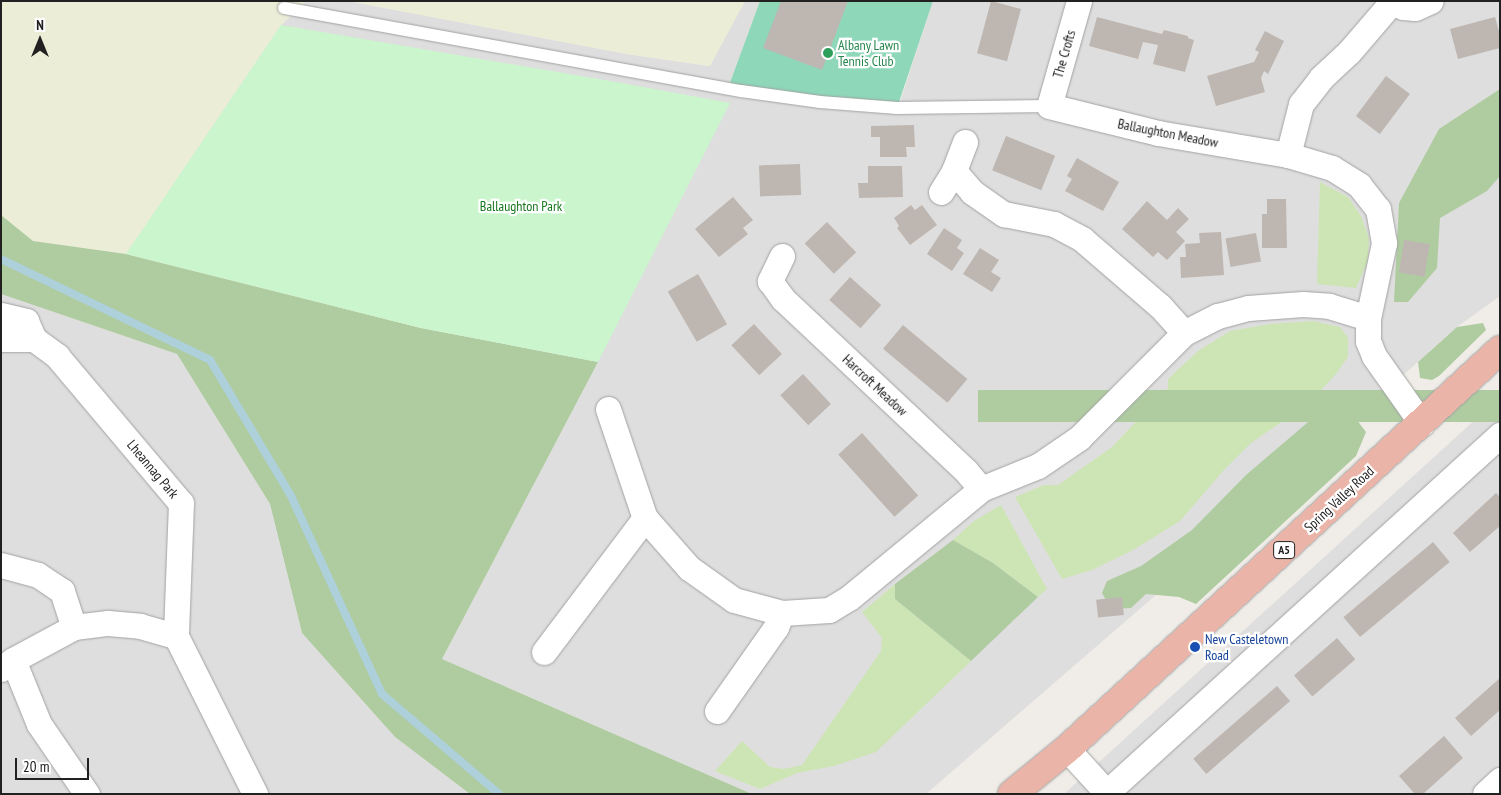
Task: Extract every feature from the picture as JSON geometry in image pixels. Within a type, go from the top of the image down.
[{"type":"highway","name":"Spring Valley Road","points":[[1067,749],[1422,424],[1500,350]]},
{"type":"highway","name":"A5","points":[[1012,794],[1067,749]]},
{"type":"street","name":"The Crofts","points":[[1048,106],[1079,1]]},
{"type":"street","points":[[1288,155],[1301,104],[1320,78],[1349,52],[1391,2],[1403,7],[1414,8],[1432,1]]},
{"type":"street","name":"Ballaughton Meadow","points":[[1048,106],[1158,133],[1288,155],[1332,168],[1359,185],[1378,209],[1384,244],[1368,318]]},
{"type":"street","points":[[941,192],[954,170],[965,142]]},
{"type":"street","points":[[954,170],[972,192],[1004,214],[1054,224],[1082,239],[1160,306],[1184,333]]},
{"type":"street","name":"Harcroft Meadow","points":[[782,256],[762,281],[966,471],[981,489]]},
{"type":"street","points":[[608,409],[645,518],[689,568],[734,600],[782,613],[829,610],[849,598],[981,489],[1038,466],[1079,438],[1184,333],[1218,316],[1248,308],[1278,304],[1329,306],[1368,318],[1368,341],[1374,356],[1422,424]]},
{"type":"street","name":"Lheannag Park","points":[[1,315],[26,321],[34,339],[57,356],[181,503],[176,636],[255,794]]},
{"type":"street","points":[[1,339],[34,339]]},
{"type":"street","points":[[1067,749],[1107,793],[1500,434]]},
{"type":"street","points":[[544,652],[645,518]]},
{"type":"street","points":[[1,565],[38,575],[62,591],[74,627]]},
{"type":"street","points":[[717,711],[776,627],[782,613]]},
{"type":"street","points":[[87,794],[39,724],[7,665],[74,627],[108,623],[140,626],[176,636]]},
{"type":"street","points":[[1485,794],[1500,780]]},
{"type":"lane","points":[[284,8],[741,92],[820,102],[898,108],[1048,106]]},
{"type":"shaded area","points":[[306,1],[348,1],[627,54],[709,66],[745,1],[760,1],[728,88],[898,108],[933,1],[1500,1],[1500,296],[1457,327],[1216,543],[926,794],[752,794],[442,659],[598,362],[126,254],[281,25]]},
{"type":"shaded area","points":[[1,294],[177,354],[270,504],[302,633],[395,737],[470,794],[1,794]]},
{"type":"shaded area","points":[[1500,397],[1500,794],[1064,794]]},
{"type":"green space","points":[[1,1],[306,1],[281,25],[126,254],[33,241],[1,215]]},
{"type":"green space","points":[[348,1],[745,1],[710,66],[627,54]]},
{"type":"green space","name":"Albany Lawn Tennis Club","points":[[760,1],[933,1],[897,108],[728,88]]},
{"type":"green space","name":"Ballaughton Park","points":[[281,25],[730,103],[598,362],[421,328],[126,254]]},
{"type":"green space","points":[[1500,89],[1500,176],[1487,191],[1440,218],[1437,268],[1408,302],[1394,302],[1399,203],[1439,129]]},
{"type":"green space","points":[[1320,182],[1348,197],[1361,216],[1369,238],[1368,261],[1356,288],[1317,284]]},
{"type":"green space","points":[[1,215],[33,241],[126,254],[421,328],[598,362],[442,659],[752,794],[470,794],[395,737],[302,633],[270,504],[177,354],[1,294]]},
{"type":"green space","points":[[1313,321],[1340,327],[1348,338],[1348,357],[1336,374],[1309,403],[1251,443],[1223,471],[1180,521],[1133,550],[1092,570],[1062,579],[1015,497],[1044,485],[1058,485],[1112,447],[1168,388],[1168,379],[1198,351],[1230,331],[1270,324]]},
{"type":"green space","points":[[1483,323],[1486,330],[1439,376],[1432,380],[1420,378],[1418,362],[1457,327]]},
{"type":"green space","points":[[978,390],[1500,390],[1500,422],[978,422]]},
{"type":"green space","points":[[1334,400],[1347,407],[1366,432],[1356,456],[1196,604],[1179,597],[1146,594],[1131,608],[1111,609],[1102,593],[1107,581],[1141,566],[1192,530],[1246,475]]},
{"type":"green space","points":[[1001,505],[1047,589],[1038,597],[993,563],[953,540],[974,521]]},
{"type":"green space","points":[[953,540],[993,563],[1038,597],[971,661],[895,599],[895,584]]},
{"type":"green space","points":[[895,584],[895,599],[971,661],[876,752],[834,766],[797,773],[760,789],[715,771],[742,741],[770,767],[784,769],[802,765],[881,651],[882,638],[862,612]]},
{"type":"building","points":[[781,1],[848,1],[822,70],[763,48]]},
{"type":"building","points":[[991,1],[1021,9],[1007,61],[977,53]]},
{"type":"building","points":[[1097,17],[1162,34],[1164,30],[1188,36],[1188,38],[1194,40],[1185,72],[1153,64],[1158,45],[1143,42],[1138,59],[1089,46]]},
{"type":"building","points":[[1495,17],[1500,35],[1500,48],[1458,59],[1450,29]]},
{"type":"building","points":[[1265,31],[1284,41],[1268,74],[1264,71],[1261,78],[1265,92],[1216,106],[1207,76],[1254,62],[1259,52],[1255,50]]},
{"type":"building","points":[[1386,76],[1410,94],[1380,134],[1356,116]]},
{"type":"building","points":[[914,125],[915,147],[906,147],[907,157],[880,157],[880,137],[871,137],[871,126]]},
{"type":"building","points":[[1006,136],[1055,156],[1041,190],[992,170]]},
{"type":"building","points":[[1077,158],[1119,182],[1103,211],[1065,191],[1072,179],[1067,176]]},
{"type":"building","points":[[800,164],[801,195],[760,196],[759,165]]},
{"type":"building","points":[[868,166],[902,166],[903,197],[859,198],[858,183],[868,183]]},
{"type":"building","points":[[733,197],[753,220],[743,228],[748,234],[719,257],[695,229]]},
{"type":"building","points":[[1267,199],[1286,199],[1287,248],[1262,248],[1262,214],[1267,214]]},
{"type":"building","points":[[1147,201],[1167,220],[1178,208],[1189,219],[1176,232],[1185,241],[1167,260],[1158,252],[1153,257],[1122,229]]},
{"type":"building","points":[[911,205],[915,210],[922,205],[937,225],[910,245],[897,228],[899,226],[894,218]]},
{"type":"building","points":[[827,222],[856,252],[834,274],[805,244]]},
{"type":"building","points":[[944,228],[962,240],[957,248],[964,253],[952,271],[927,254]]},
{"type":"building","points":[[1221,232],[1224,275],[1181,278],[1180,257],[1186,257],[1185,244],[1200,243],[1199,233]]},
{"type":"building","points":[[1256,233],[1261,262],[1231,267],[1225,238]]},
{"type":"building","points":[[1404,240],[1430,244],[1425,277],[1399,273]]},
{"type":"building","points":[[980,248],[999,260],[991,272],[1001,278],[992,292],[963,274]]},
{"type":"building","points":[[698,274],[727,324],[697,342],[668,292]]},
{"type":"building","points":[[850,277],[881,305],[860,328],[829,300]]},
{"type":"building","points":[[754,324],[782,354],[759,375],[731,345]]},
{"type":"building","points":[[903,325],[967,379],[947,403],[883,349]]},
{"type":"building","points":[[803,374],[831,404],[808,425],[780,395]]},
{"type":"building","points":[[862,433],[918,495],[894,517],[838,454]]},
{"type":"building","points":[[1496,493],[1500,497],[1500,526],[1470,552],[1453,533]]},
{"type":"building","points":[[1433,542],[1450,562],[1360,637],[1343,617]]},
{"type":"building","points":[[1122,597],[1124,615],[1098,618],[1096,600]]},
{"type":"building","points":[[1337,638],[1355,659],[1312,697],[1294,675]]},
{"type":"building","points":[[1500,678],[1500,710],[1471,736],[1455,718]]},
{"type":"building","points":[[1277,686],[1290,701],[1206,774],[1193,759]]},
{"type":"building","points":[[1444,736],[1463,758],[1423,794],[1415,794],[1399,776]]},
{"type":"waterway","points":[[1,259],[210,360],[291,496],[382,694],[499,794]]},
{"type":"place","name":"Albany Lawn Tennis Club","points":[[828,53]]},
{"type":"place","name":"New Casteletown Road","points":[[1195,647]]}]
